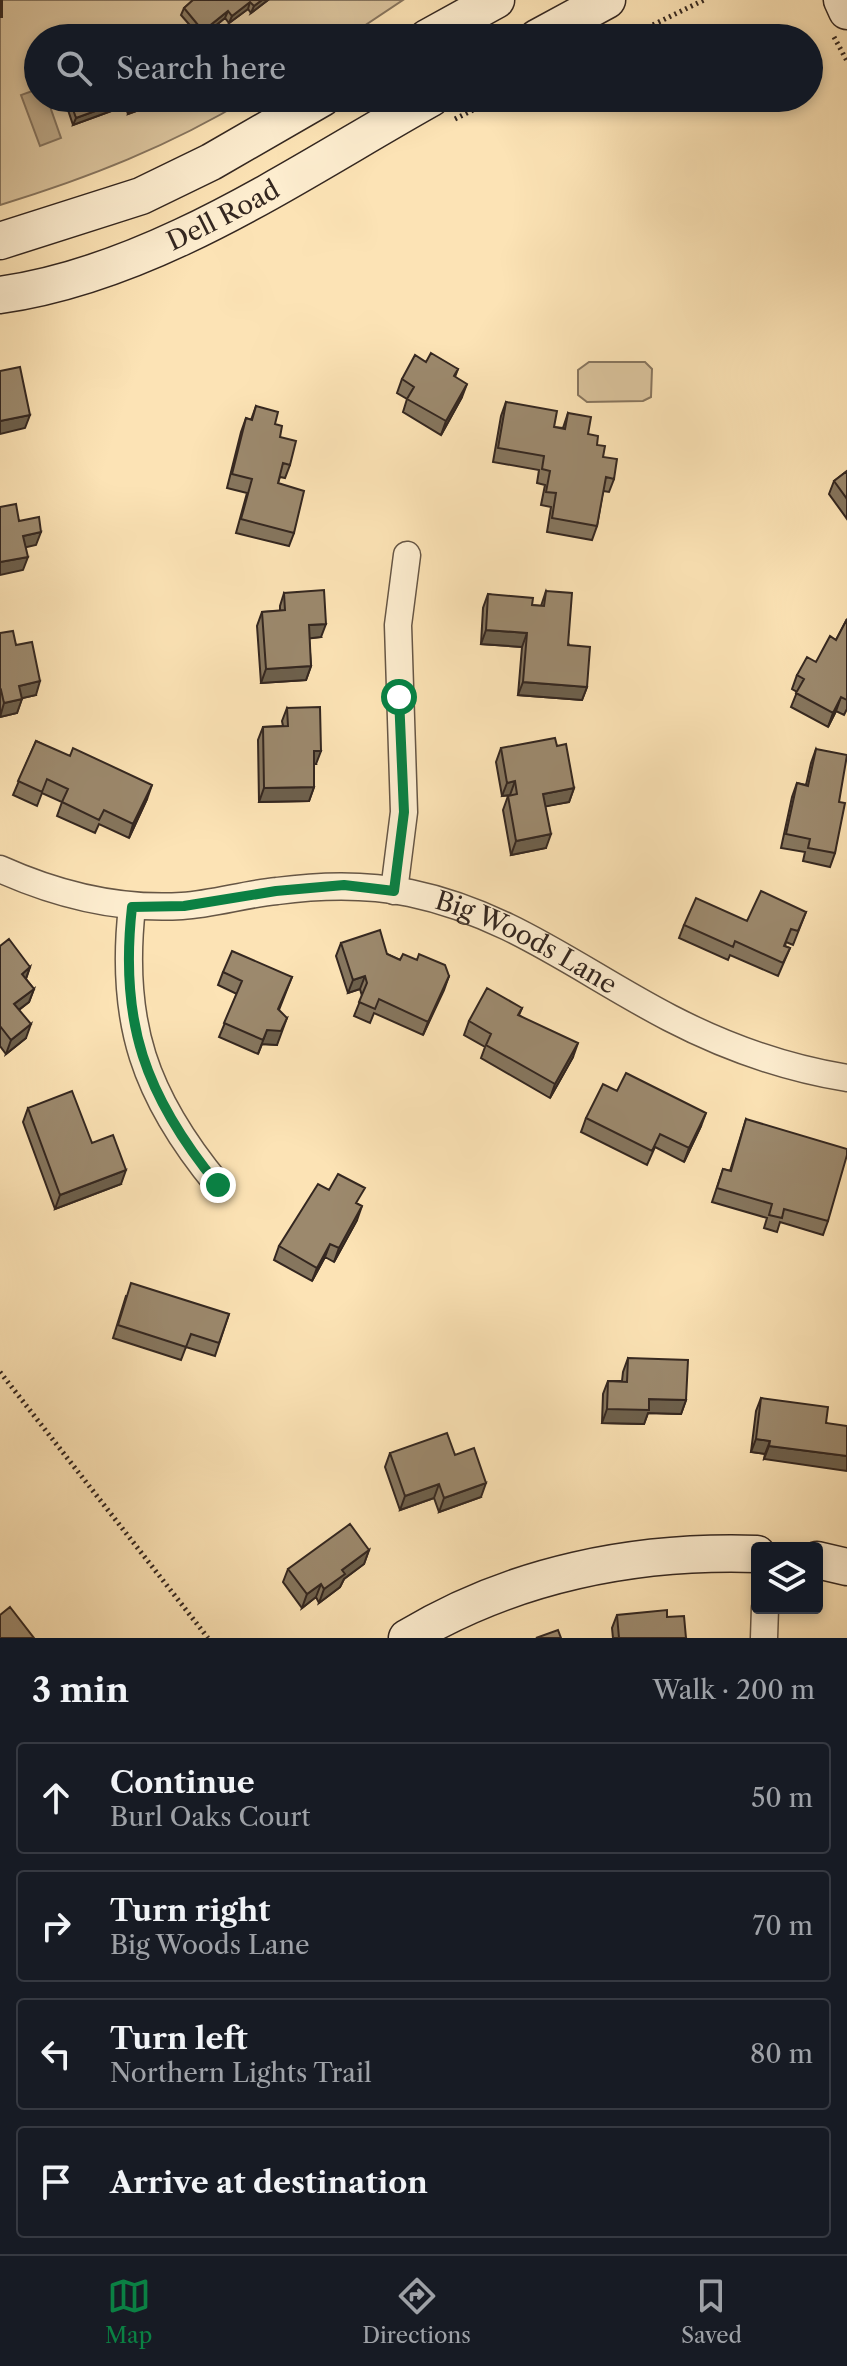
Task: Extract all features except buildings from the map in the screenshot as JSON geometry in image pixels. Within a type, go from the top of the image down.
[{"type":"main road","points":[[452,24],[496,0]]},
{"type":"main road","points":[[563,24],[607,0]]},
{"type":"main road","points":[[842,0],[847,11]]},
{"type":"main road","name":"Dell Road","points":[[0,241],[141,196],[211,162],[298,112]]},
{"type":"main road","name":"Dell Road","points":[[0,295],[26,292],[173,240],[252,202],[407,112]]},
{"type":"main road","points":[[407,1638],[477,1600],[546,1577],[619,1561],[693,1552],[751,1554]]},
{"type":"main road","points":[[823,1561],[847,1567]]},
{"type":"street","points":[[394,891],[404,812],[398,625],[407,555]]},
{"type":"street","name":"Big Woods Lane","points":[[0,869],[35,885],[86,900],[132,907],[184,906],[276,891],[344,885],[394,891],[475,911],[537,939],[668,1017],[718,1041],[770,1061],[847,1078]]},
{"type":"street","points":[[132,907],[128,989],[137,1043],[157,1095],[183,1142],[218,1185]]},
{"type":"street","points":[[764,1638],[765,1614]]},
{"type":"path","points":[[655,24],[704,0]]},
{"type":"path","points":[[0,1372],[208,1638]]},
{"type":"shaded area","points":[[0,0],[403,0],[367,24],[24,24],[24,112],[224,112],[128,159],[0,205]]},
{"type":"shaded area","points":[[27,112],[52,112],[61,138],[40,146]]},
{"type":"shaded area","points":[[589,362],[645,362],[652,369],[651,397],[643,401],[587,402],[578,395],[578,370]]},
{"type":"route","points":[[218,1185],[183,1142],[157,1095],[137,1043],[128,989],[132,907],[184,906],[276,891],[344,885],[394,891],[404,812],[399,697]]}]
